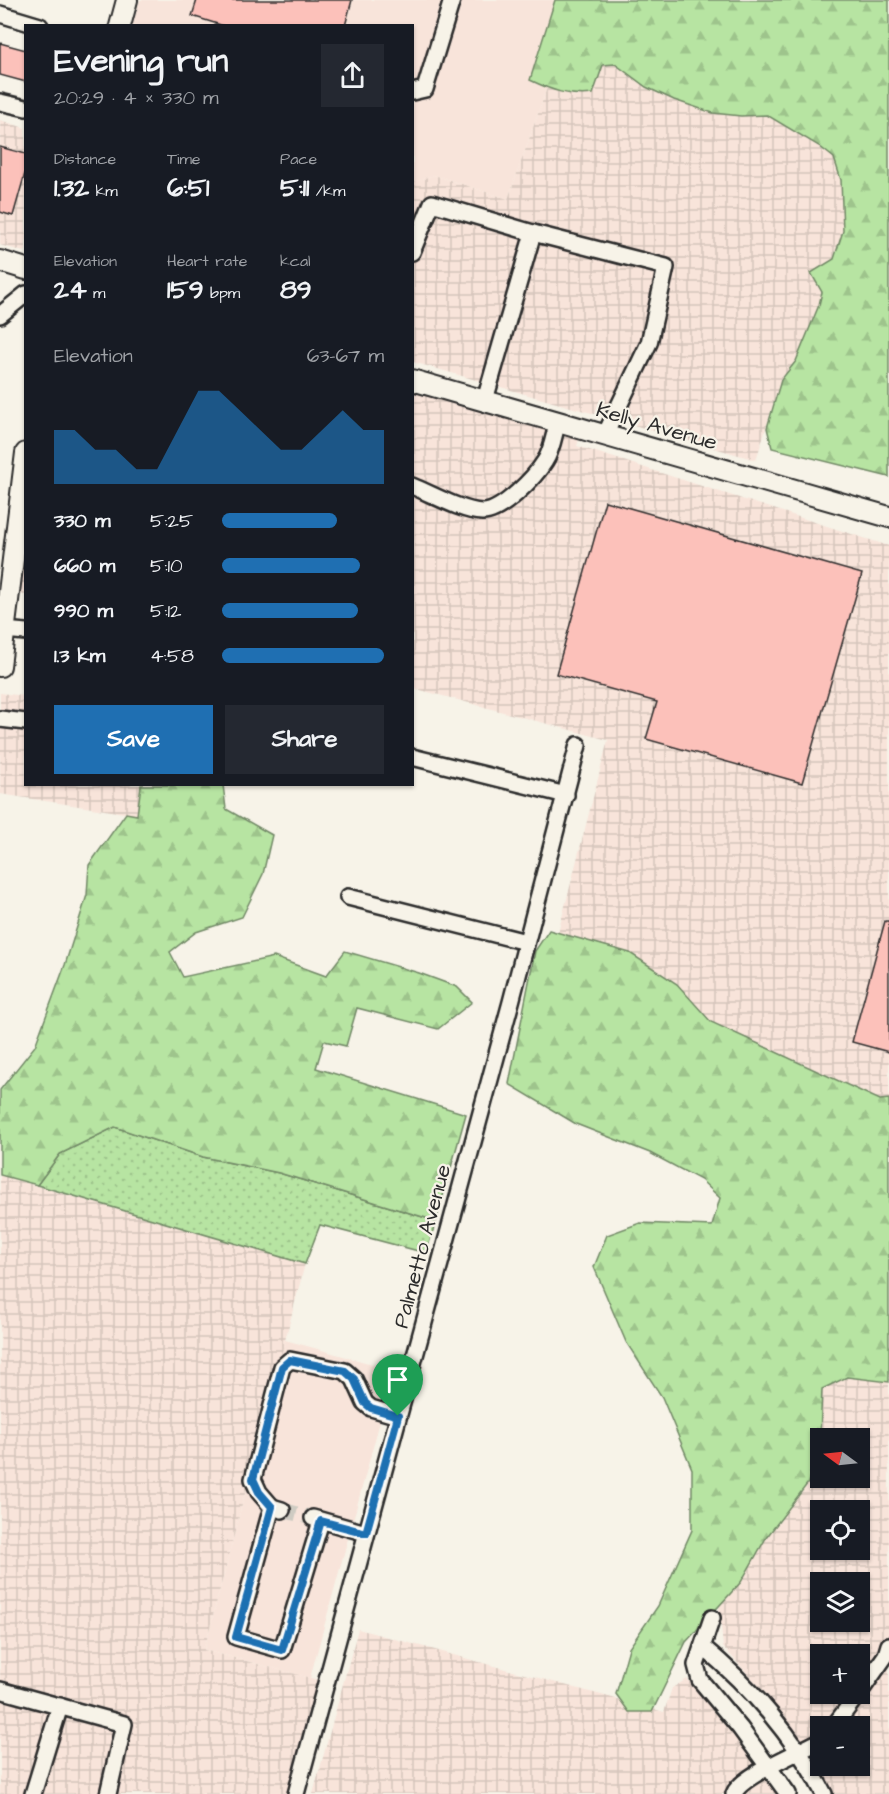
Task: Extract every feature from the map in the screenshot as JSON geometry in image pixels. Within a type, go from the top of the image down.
[{"type":"main road","points":[[120,24],[127,0]]},
{"type":"main road","points":[[0,261],[24,268]]},
{"type":"main road","name":"Kelly Avenue","points":[[414,381],[889,517]]},
{"type":"main road","points":[[0,666],[24,469]]},
{"type":"street","points":[[414,92],[425,89],[452,0]]},
{"type":"street","points":[[0,14],[33,24]]},
{"type":"street","points":[[0,102],[24,108]]},
{"type":"street","points":[[414,247],[432,203],[533,233],[666,267],[649,343],[605,435]]},
{"type":"street","points":[[484,400],[533,233]]},
{"type":"street","points":[[0,315],[24,296]]},
{"type":"street","points":[[414,487],[468,510],[487,512],[498,509],[516,494],[546,461],[558,422]]},
{"type":"street","points":[[4,630],[24,632]]},
{"type":"street","points":[[0,719],[24,722]]},
{"type":"street","name":"Palmetto Avenue","points":[[296,1794],[578,745]]},
{"type":"street","points":[[414,757],[566,795]]},
{"type":"street","points":[[348,897],[526,942]]},
{"type":"street","points":[[366,1533],[317,1520],[282,1650],[236,1637],[277,1508],[259,1492],[253,1479],[282,1367],[290,1360],[345,1371],[354,1379],[365,1403],[371,1408],[398,1416]]},
{"type":"street","points":[[712,1618],[696,1665],[700,1680],[740,1728],[788,1794]]},
{"type":"street","points":[[870,1678],[886,1655],[889,1645]]},
{"type":"street","points":[[703,1647],[735,1674],[787,1736],[824,1794]]},
{"type":"street","points":[[0,1690],[124,1724],[108,1794]]},
{"type":"street","points":[[842,1716],[851,1704]]},
{"type":"street","points":[[33,1794],[60,1706]]},
{"type":"street","points":[[734,1794],[747,1778],[810,1747]]},
{"type":"shaded area","points":[[140,0],[555,0],[530,79],[547,88],[508,199],[434,175],[414,182],[414,24],[133,24]]},
{"type":"shaded area","points":[[615,64],[646,87],[741,116],[767,115],[819,146],[834,158],[841,180],[843,231],[819,305],[796,361],[781,380],[756,460],[414,362],[414,181],[434,175],[508,199],[547,88],[577,96],[598,76],[603,65]]},
{"type":"shaded area","points":[[0,120],[24,128],[24,252],[0,245]]},
{"type":"shaded area","points":[[414,381],[582,428],[577,446],[889,546],[889,1099],[880,1100],[711,1022],[677,984],[630,953],[558,933],[608,740],[414,688]]},
{"type":"shaded area","points":[[24,462],[24,595],[9,592]]},
{"type":"shaded area","points":[[0,693],[24,696],[24,786],[141,786],[137,815],[0,794]]},
{"type":"shaded area","points":[[0,1175],[305,1264],[204,1650],[326,1682],[296,1794],[0,1794]]},
{"type":"shaded area","points":[[285,1340],[394,1370],[310,1678],[204,1650]]},
{"type":"shaded area","points":[[847,1377],[889,1382],[889,1794],[833,1794],[824,1776],[870,1776],[870,1716],[810,1716],[810,1753],[767,1695],[723,1647],[719,1605],[741,1582],[810,1454],[810,1488],[870,1488],[870,1428],[820,1428],[822,1389]]},
{"type":"shaded area","points":[[358,1629],[664,1712],[672,1688],[687,1679],[717,1709],[780,1794],[313,1794]]},
{"type":"green space","points":[[555,0],[889,0],[889,477],[772,448],[767,428],[781,380],[796,361],[819,305],[822,292],[811,273],[834,259],[843,231],[841,180],[834,158],[819,146],[767,115],[741,116],[713,113],[674,100],[646,87],[615,64],[603,65],[593,94],[560,92],[530,80]]},
{"type":"green space","points":[[141,786],[223,786],[226,809],[272,835],[263,874],[242,917],[196,932],[170,952],[183,977],[274,957],[326,976],[345,951],[457,987],[472,1002],[438,1029],[357,1008],[346,1046],[324,1041],[316,1068],[466,1114],[436,1221],[279,1173],[203,1157],[115,1127],[60,1154],[37,1185],[0,1175],[0,1090],[35,1046],[65,965],[87,895],[89,865],[126,813],[137,815]]},
{"type":"green space","points":[[549,930],[630,953],[677,984],[711,1022],[880,1100],[889,1099],[889,1382],[847,1377],[822,1389],[820,1428],[810,1428],[808,1483],[766,1538],[741,1582],[686,1642],[652,1712],[629,1712],[616,1694],[629,1648],[658,1606],[692,1530],[692,1469],[662,1397],[626,1342],[594,1267],[607,1235],[640,1223],[712,1226],[720,1198],[701,1180],[650,1153],[576,1124],[509,1084],[535,951]]},
{"type":"green space","points":[[115,1127],[203,1157],[279,1173],[436,1221],[426,1253],[320,1225],[305,1264],[37,1185],[60,1154]]},
{"type":"building","points":[[197,0],[352,0],[346,24],[218,24],[192,16]]},
{"type":"building","points":[[0,43],[24,49],[24,81],[0,75]]},
{"type":"building","points":[[0,147],[24,153],[24,177],[13,216],[0,212]]},
{"type":"building","points":[[605,501],[862,574],[802,783],[646,739],[657,702],[556,674]]},
{"type":"building","points":[[885,921],[889,921],[889,1052],[852,1042]]},
{"type":"tunnel","points":[[282,1510],[313,1518]]},
{"type":"route","points":[[290,1360],[345,1371],[354,1379],[365,1403],[371,1408],[398,1416],[366,1533],[321,1521],[282,1650],[236,1637],[272,1507],[259,1492],[253,1479],[282,1367],[290,1360]]}]
